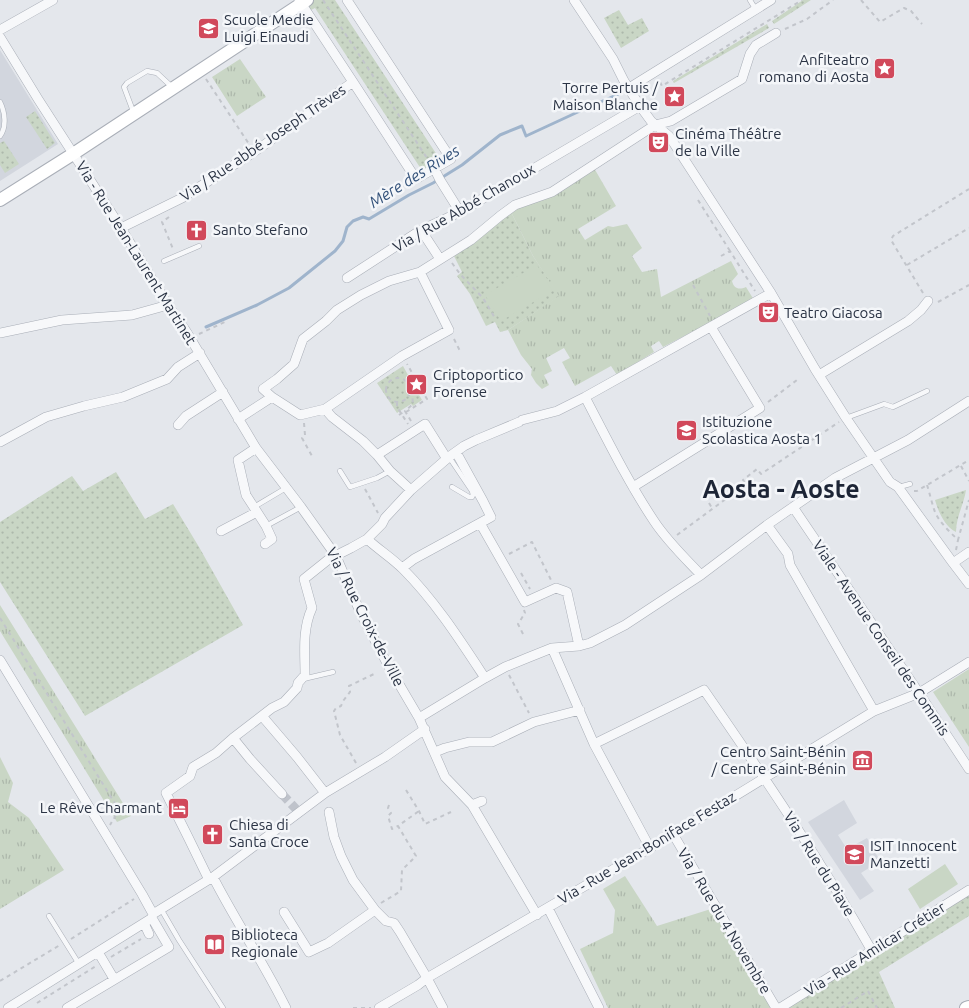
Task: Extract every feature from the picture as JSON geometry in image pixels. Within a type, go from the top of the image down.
[{"type":"street","points":[[0,30],[53,0]]},
{"type":"street","points":[[0,200],[73,154],[303,1],[416,180],[437,175],[451,159],[347,0]]},
{"type":"street","points":[[574,0],[640,106],[654,125],[669,136],[675,145],[771,293],[846,418],[890,482],[898,487],[969,584]]},
{"type":"street","points":[[629,88],[771,0]]},
{"type":"street","points":[[420,272],[449,330],[402,356],[325,409],[300,415],[263,390],[294,364],[302,339],[337,310],[360,295],[389,281],[420,272],[471,240],[515,205],[552,192],[654,125],[671,121],[742,79],[750,54],[756,45],[776,33]]},
{"type":"street","name":"Via - Rue Jean-Laurent Martinet","points":[[0,37],[73,154],[148,268],[168,305],[223,392]]},
{"type":"street","name":"Via / Rue abbé Joseph Trèves","points":[[121,228],[182,198],[254,152],[354,82]]},
{"type":"street","name":"Via / Rue Abbé Chanoux","points":[[347,278],[421,230],[460,212],[640,106]]},
{"type":"street","points":[[437,175],[460,212]]},
{"type":"street","points":[[421,230],[444,257]]},
{"type":"street","points":[[286,1008],[211,879],[166,793],[190,776],[194,767],[206,757],[216,753],[232,738],[272,708],[284,702],[297,688],[298,682],[305,675],[304,643],[307,619],[312,608],[304,579],[329,559],[367,539],[411,490],[464,446],[521,421],[558,411],[771,293]]},
{"type":"street","points":[[819,375],[908,320],[922,310],[928,302]]},
{"type":"street","points":[[0,333],[62,320],[132,315],[168,305]]},
{"type":"street","points":[[634,486],[760,408],[712,326]]},
{"type":"street","points":[[0,442],[46,417],[123,397],[167,379],[178,367],[200,353]]},
{"type":"street","points":[[178,426],[186,416],[223,392]]},
{"type":"street","name":"Via / Rue Croix-de-Ville","points":[[223,392],[256,448],[301,506],[336,556],[361,614],[425,729],[445,777],[472,805],[538,914]]},
{"type":"street","points":[[238,419],[272,397]]},
{"type":"street","points":[[586,397],[610,444],[654,521],[669,541],[701,575]]},
{"type":"street","points":[[419,718],[485,678],[527,658],[552,648],[579,646],[599,640],[701,575],[767,525],[835,478],[908,440],[969,401]]},
{"type":"street","points":[[325,409],[332,417],[363,441],[390,472],[411,490]]},
{"type":"street","points":[[377,456],[413,427],[425,424],[451,456],[483,501],[490,517],[414,559],[402,568]]},
{"type":"street","points":[[256,448],[238,460],[246,495],[272,539],[265,544]]},
{"type":"street","name":"Viale - Avenue Conseil des Commis","points":[[793,507],[969,770]]},
{"type":"street","points":[[221,531],[255,509]]},
{"type":"street","points":[[480,523],[525,602],[558,589],[567,592],[579,646]]},
{"type":"street","points":[[767,525],[788,554],[790,565],[874,711]]},
{"type":"street","points":[[367,539],[402,568],[434,605],[485,678]]},
{"type":"street","points":[[953,563],[969,552]]},
{"type":"street","points":[[552,648],[594,744],[618,784],[650,848]]},
{"type":"street","points":[[0,660],[155,913],[169,947],[67,1008]]},
{"type":"street","name":"Via - Rue Jean-Boniface Festaz","points":[[379,1008],[650,848],[874,711],[919,693],[969,662]]},
{"type":"street","name":"Via / Rue du Piave","points":[[594,744],[704,690],[754,762],[872,950]]},
{"type":"street","points":[[435,752],[468,742],[492,742],[534,722],[580,710]]},
{"type":"street","points":[[262,716],[297,756],[325,802],[334,837],[353,880],[374,909],[386,921],[394,923],[428,978],[443,1008]]},
{"type":"street","points":[[8,1008],[211,879],[298,810],[325,802],[360,772],[425,729]]},
{"type":"street","points":[[232,738],[282,794]]},
{"type":"street","points":[[472,805],[482,801]]},
{"type":"street","name":"Via / Rue du 4 Novembre","points":[[673,834],[776,1008]]},
{"type":"street","name":"Via - Rue Amilcar Crétier","points":[[780,1008],[969,890]]},
{"type":"street","points":[[548,908],[599,1008]]},
{"type":"street","points":[[284,912],[309,952],[328,943],[374,909]]},
{"type":"street","points":[[144,923],[149,934]]},
{"type":"street","points":[[98,952],[114,979]]},
{"type":"lane","points":[[750,0],[758,9]]},
{"type":"lane","points":[[134,113],[124,87],[127,83],[147,71],[158,73],[173,88]]},
{"type":"lane","points":[[0,102],[4,113],[4,122],[3,132],[0,136]]},
{"type":"lane","points":[[164,260],[199,246]]},
{"type":"lane","points":[[846,418],[884,404],[893,407],[927,391]]},
{"type":"lane","points":[[451,456],[473,495],[468,497],[452,487]]},
{"type":"lane","points":[[340,471],[350,487],[390,472]]},
{"type":"lane","points":[[898,487],[910,484]]},
{"type":"lane","points":[[255,509],[286,488]]},
{"type":"lane","points":[[266,526],[301,506]]},
{"type":"lane","points":[[302,680],[332,672]]},
{"type":"lane","points":[[155,913],[179,940],[223,1008]]},
{"type":"lane","points":[[49,916],[78,964]]},
{"type":"lane","points":[[169,947],[179,940]]},
{"type":"path","points":[[323,0],[437,175]]},
{"type":"path","points":[[660,82],[662,86],[802,0]]},
{"type":"path","points":[[776,33],[807,19],[833,0]]},
{"type":"path","points":[[861,0],[880,22],[904,8],[911,11],[922,24]]},
{"type":"path","points":[[758,9],[768,22]]},
{"type":"path","points":[[206,78],[254,152]]},
{"type":"path","points":[[969,189],[893,236],[891,240],[928,302],[937,302],[969,285]]},
{"type":"path","points":[[169,218],[162,222],[175,256]]},
{"type":"path","points":[[907,265],[969,228]]},
{"type":"path","points":[[721,256],[730,251],[760,299]]},
{"type":"path","points":[[444,257],[484,298],[495,318]]},
{"type":"path","points":[[693,284],[712,326]]},
{"type":"path","points":[[190,338],[228,321]]},
{"type":"path","points":[[449,330],[460,351]]},
{"type":"path","points":[[399,415],[428,399],[402,356]]},
{"type":"path","points":[[405,412],[413,404],[411,394],[410,386],[400,378],[392,380],[387,387],[387,395],[390,399],[397,402],[405,401],[411,394],[417,391]]},
{"type":"path","points":[[760,408],[797,380]]},
{"type":"path","points":[[397,402],[397,407],[413,427]]},
{"type":"path","points":[[405,412],[413,427]]},
{"type":"path","points":[[300,415],[303,420],[305,435],[302,438],[312,456]]},
{"type":"path","points":[[669,541],[746,484],[743,480],[757,469],[761,474],[846,418]]},
{"type":"path","points":[[958,540],[935,511],[927,485],[969,460]]},
{"type":"path","points":[[961,466],[969,480]]},
{"type":"path","points":[[361,483],[383,520]]},
{"type":"path","points":[[956,551],[969,500]]},
{"type":"path","points":[[708,503],[712,508]]},
{"type":"path","points":[[509,554],[532,542],[558,589]]},
{"type":"path","points":[[523,634],[518,624],[525,613],[523,609],[525,602]]},
{"type":"path","points":[[0,618],[119,810],[108,830]]},
{"type":"path","points":[[505,668],[534,722]]},
{"type":"path","points":[[360,772],[340,735],[334,711],[341,706],[350,692],[350,686],[374,674]]},
{"type":"path","points":[[406,790],[425,824],[451,812]]},
{"type":"path","points":[[389,805],[390,813],[388,816],[392,829],[419,811]]},
{"type":"path","points":[[374,909],[401,890],[402,870],[416,856],[398,826]]},
{"type":"path","points":[[0,981],[142,894]]},
{"type":"path","points":[[36,1003],[149,934]]},
{"type":"path","points":[[841,1008],[868,992],[877,1008]]},
{"type":"shaded area","points":[[0,50],[58,144],[0,181]]},
{"type":"shaded area","name":"ISIT Innocent Manzetti","points":[[844,800],[857,823],[838,835],[847,849],[867,838],[880,861],[861,873],[874,891],[860,900],[808,822]]},
{"type":"green space","points":[[299,0],[335,0],[441,161],[423,172],[315,8],[307,12]]},
{"type":"green space","points":[[803,0],[811,0],[774,24],[772,21]]},
{"type":"green space","points":[[619,10],[628,25],[642,18],[649,31],[621,48],[604,18]]},
{"type":"green space","points":[[767,24],[769,28],[674,83],[673,81]]},
{"type":"green space","points":[[240,59],[266,97],[237,116],[212,77]]},
{"type":"green space","points":[[35,111],[55,143],[47,149],[26,117]]},
{"type":"green space","points":[[4,141],[19,164],[5,173],[0,165],[0,143]]},
{"type":"green space","points":[[594,168],[616,206],[578,229],[585,240],[608,226],[613,227],[627,224],[642,248],[632,256],[642,272],[657,269],[661,297],[731,261],[738,274],[732,281],[734,286],[739,289],[746,287],[754,300],[663,347],[659,341],[651,346],[654,352],[617,375],[611,366],[575,386],[562,362],[570,358],[564,348],[546,358],[552,371],[544,375],[549,385],[542,389],[531,375],[532,369],[521,355],[508,330],[559,296],[533,256],[511,212]]},
{"type":"green space","points":[[511,212],[533,256],[560,296],[508,330],[500,332],[495,322],[486,326],[470,294],[457,276],[462,272],[453,254]]},
{"type":"green space","points":[[537,265],[552,291],[501,321],[485,295]]},
{"type":"green space","points":[[403,366],[422,400],[413,406],[411,404],[397,413],[377,383]]},
{"type":"green space","points":[[116,472],[145,519],[173,504],[243,625],[85,716],[0,582],[0,522],[72,476],[83,491]]},
{"type":"green space","points":[[966,490],[957,521],[956,532],[945,523],[935,500]]},
{"type":"green space","points":[[0,605],[131,816],[117,822],[0,631]]},
{"type":"green space","points":[[969,669],[969,747],[933,692]]},
{"type":"green space","points":[[0,757],[13,783],[8,802],[29,818],[64,870],[0,909]]},
{"type":"green space","points":[[945,864],[958,884],[920,909],[908,889]]},
{"type":"green space","points":[[625,876],[657,926],[714,908],[772,1008],[608,1008],[580,949],[613,933],[615,910],[603,889]]},
{"type":"green space","points":[[969,894],[969,916],[879,972],[895,1008],[787,1008]]},
{"type":"waterway","name":"Mère des Rives","points":[[206,327],[257,305],[289,288],[335,251],[343,241],[347,227],[353,221],[363,217],[369,219],[433,183],[462,165],[500,135],[522,126],[526,136],[621,93]]},
{"type":"tunnel","points":[[282,794],[296,809]]},
{"type":"place","name":"Scuole Medie Luigi Einaudi","points":[[208,29]]},
{"type":"place","name":"Anfiteatro romano di Aosta","points":[[885,69]]},
{"type":"place","name":"Torre Pertuis / Maison Blanche","points":[[674,97]]},
{"type":"place","name":"Cinéma Théâtre de la Ville","points":[[659,143]]},
{"type":"place","name":"Santo Stefano","points":[[197,230]]},
{"type":"place","name":"Teatro Giacosa","points":[[768,313]]},
{"type":"place","name":"Criptoportico Forense","points":[[417,384]]},
{"type":"place","name":"Istituzione Scolastica Aosta 1","points":[[686,431]]},
{"type":"place","name":"Centro Saint-Bénin / Centre Saint-Bénin","points":[[862,761]]},
{"type":"place","name":"Le Rêve Charmant","points":[[178,808]]},
{"type":"place","name":"Chiesa di Santa Croce","points":[[213,834]]},
{"type":"place","name":"ISIT Innocent Manzetti","points":[[854,855]]},
{"type":"place","name":"Biblioteca Regionale","points":[[215,944]]},
{"type":"district","name":"Aosta - Aoste","points":[[781,489]]}]
